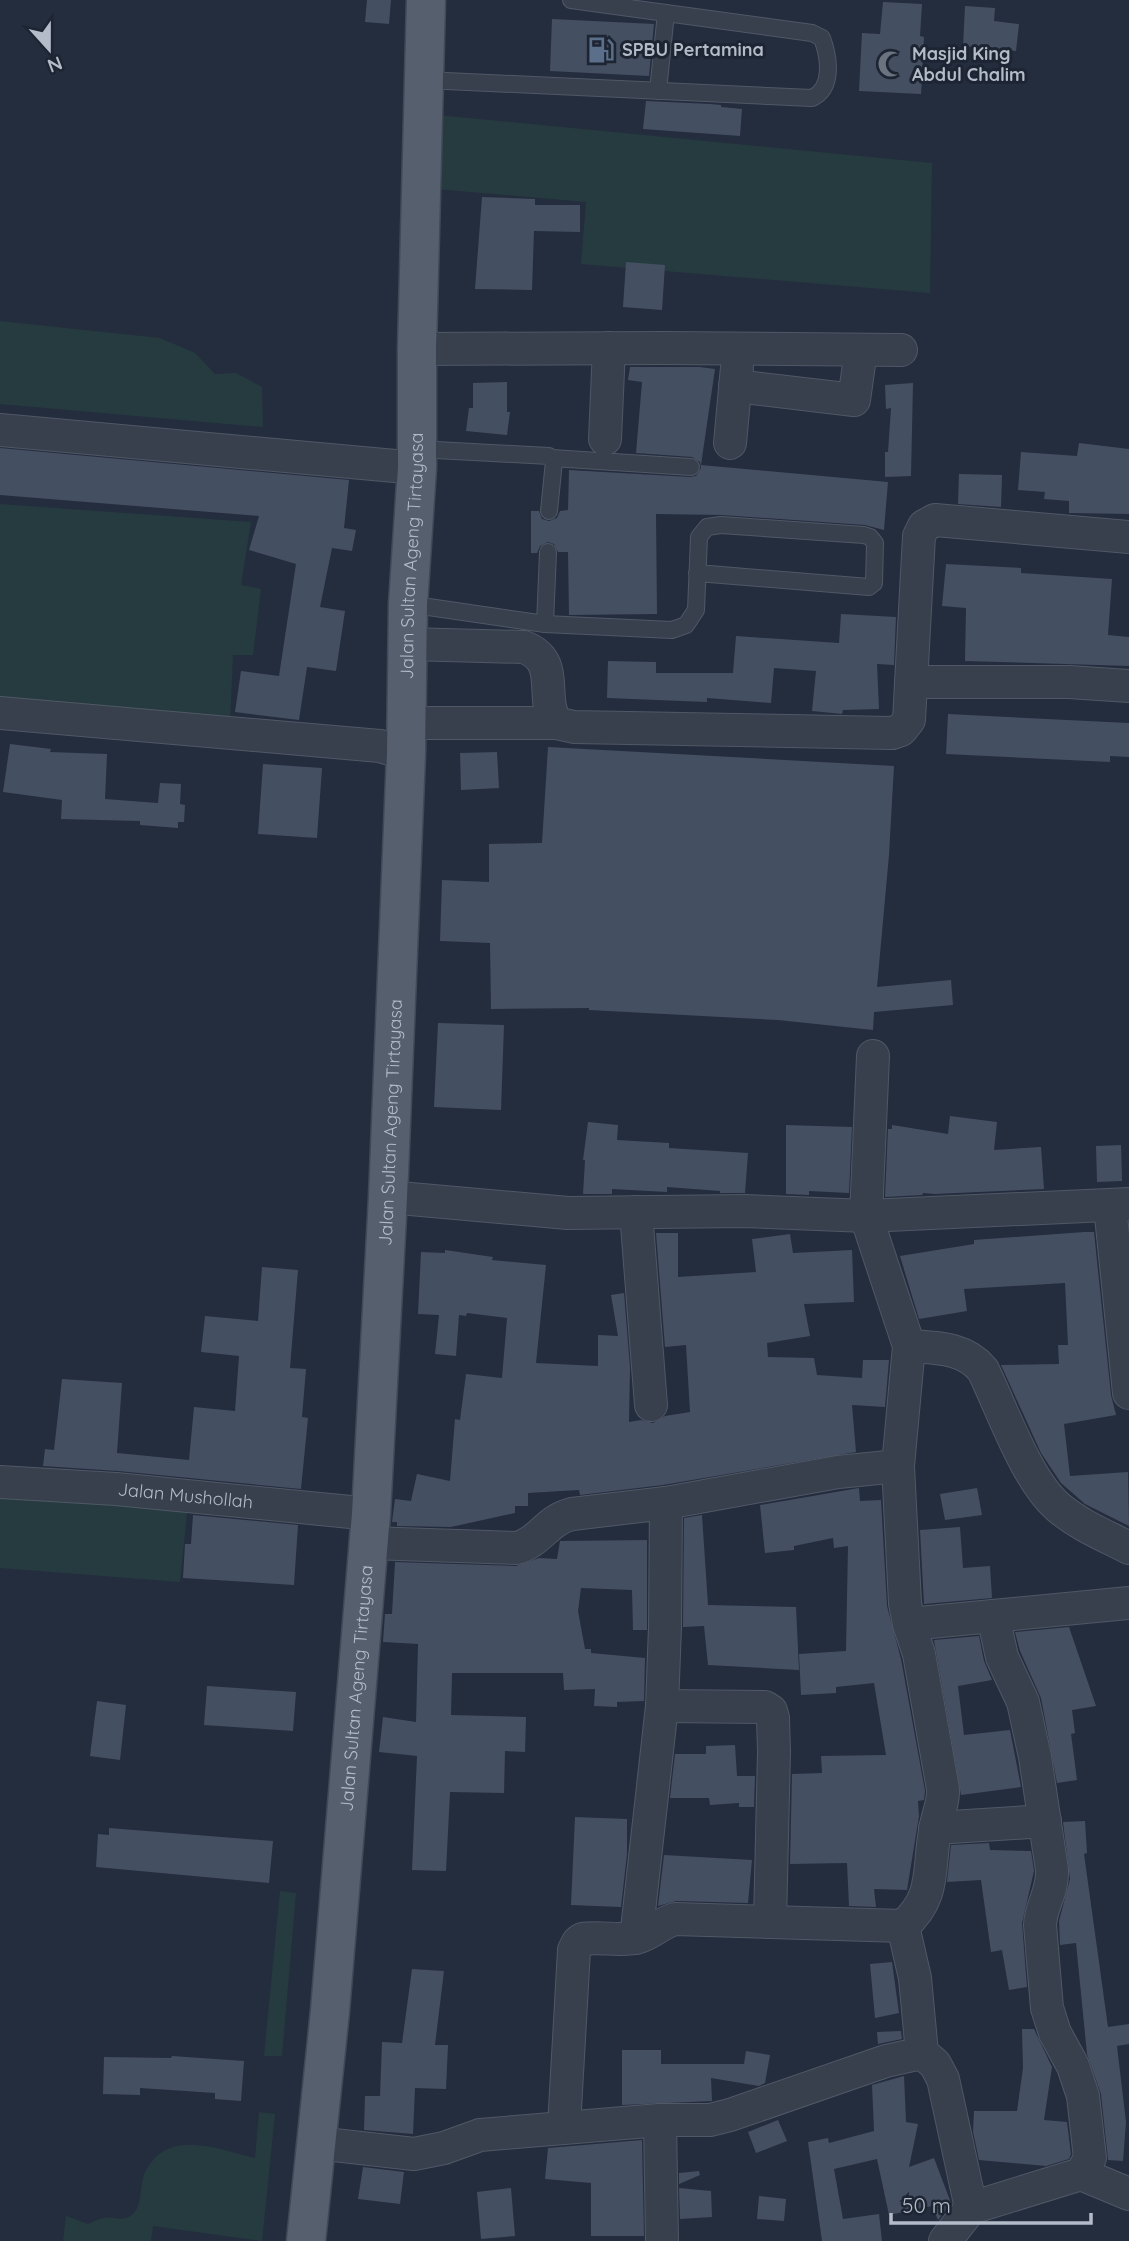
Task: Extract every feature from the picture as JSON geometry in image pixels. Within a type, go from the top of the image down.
[{"type":"main road","name":"Jalan Sultan Ageng Tirtayasa","points":[[306,2241],[330,2011],[351,1520],[388,1197],[397,741],[407,644],[409,461],[417,349],[426,0]]},
{"type":"street","points":[[605,439],[608,348]]},
{"type":"street","points":[[417,349],[901,350]]},
{"type":"street","points":[[730,443],[739,349]]},
{"type":"street","points":[[735,386],[854,400],[861,350]]},
{"type":"street","points":[[0,430],[361,463],[409,461]]},
{"type":"street","points":[[0,713],[348,743],[397,741],[556,723],[574,727],[892,733],[901,730],[909,720],[919,536],[924,526],[935,520],[1129,537]]},
{"type":"street","points":[[407,644],[524,648],[538,653],[547,666],[550,713],[556,723]]},
{"type":"street","points":[[911,682],[1069,682],[1129,686]]},
{"type":"street","points":[[564,2127],[574,1950],[582,1939],[636,1938],[659,1924],[674,1919],[903,1926],[923,1905],[928,1889],[935,1828],[942,1807],[943,1789],[919,1654],[905,1603],[898,1466],[909,1346],[866,1216],[873,1056]]},
{"type":"street","points":[[388,1197],[568,1213],[744,1210],[866,1216],[1120,1205],[1129,1393]]},
{"type":"street","points":[[636,1212],[651,1405]]},
{"type":"street","points":[[909,1346],[960,1352],[975,1360],[983,1370],[1029,1468],[1044,1492],[1059,1508],[1129,1548]]},
{"type":"street","name":"Jalan Mushollah","points":[[0,1482],[116,1489],[351,1520],[517,1548],[537,1539],[550,1523],[559,1517],[666,1503],[838,1472],[898,1466]]},
{"type":"street","points":[[636,1938],[662,1706],[666,1503]]},
{"type":"street","points":[[909,1624],[1129,1602]]},
{"type":"street","points":[[993,1616],[1002,1657],[1023,1702],[1035,1757],[1052,1885],[1040,1925],[1047,2008],[1055,2033],[1073,2066],[1083,2096],[1090,2158],[1081,2174]]},
{"type":"street","points":[[662,1706],[765,1707],[771,1711],[774,1752],[770,1922]]},
{"type":"street","points":[[935,1828],[1045,1821]]},
{"type":"street","points":[[903,1926],[915,1978],[922,2053],[935,2063],[943,2079],[971,2208]]},
{"type":"street","points":[[316,2143],[414,2154],[444,2148],[480,2135],[660,2120],[710,2120],[886,2061],[922,2053]]},
{"type":"street","points":[[660,2120],[662,2241]]},
{"type":"street","points":[[945,2241],[971,2208],[1081,2174],[1129,2194]]},
{"type":"lane","points":[[425,80],[813,97],[820,94],[828,81],[826,47],[822,38],[812,33],[571,0]]},
{"type":"lane","points":[[658,91],[666,13]]},
{"type":"lane","points":[[409,461],[552,458],[691,467]]},
{"type":"lane","points":[[549,511],[554,461],[552,458]]},
{"type":"lane","points":[[408,604],[545,624],[672,630],[686,625],[696,610],[697,573],[699,537],[707,527],[721,525],[864,536],[870,537],[875,543],[874,583],[869,587],[697,573]]},
{"type":"lane","points":[[545,624],[548,552]]},
{"type":"green space","points":[[438,115],[932,163],[930,293],[581,264],[586,202],[436,189]]},
{"type":"green space","points":[[0,321],[160,338],[195,353],[215,374],[236,373],[262,387],[263,427],[0,404]]},
{"type":"green space","points":[[0,504],[251,522],[241,585],[261,589],[253,655],[233,655],[230,724],[0,699]]},
{"type":"green space","points":[[0,1488],[188,1503],[180,1582],[0,1568]]},
{"type":"green space","points":[[280,1891],[296,1893],[282,2056],[264,2056]]},
{"type":"green space","points":[[259,2112],[275,2114],[262,2241],[153,2226],[151,2241],[63,2241],[66,2216],[88,2224],[103,2218],[122,2219],[133,2214],[138,2206],[147,2169],[160,2153],[172,2147],[199,2145],[255,2158]]},
{"type":"building","points":[[367,0],[391,0],[389,24],[365,22]]},
{"type":"building","name":"Masjid King Abdul Chalim","points":[[883,2],[922,4],[920,36],[924,37],[921,94],[859,91],[862,33],[880,34]]},
{"type":"building","points":[[965,6],[995,8],[994,21],[1019,24],[1016,51],[963,46]]},
{"type":"building","points":[[552,19],[654,24],[649,76],[550,71]]},
{"type":"building","points":[[646,101],[710,104],[742,109],[740,136],[643,129]]},
{"type":"building","points":[[482,197],[535,199],[535,205],[580,205],[580,232],[534,231],[532,290],[475,289]]},
{"type":"building","points":[[626,262],[665,265],[662,310],[623,307]]},
{"type":"building","points":[[630,367],[715,369],[701,465],[888,482],[884,530],[865,525],[722,515],[656,514],[657,614],[569,615],[568,552],[558,552],[554,544],[548,542],[540,546],[537,553],[531,553],[531,511],[539,511],[542,519],[549,521],[557,518],[560,511],[568,510],[569,470],[690,477],[696,476],[701,468],[700,462],[692,457],[636,453],[642,382],[628,380]]},
{"type":"building","points":[[507,382],[507,412],[510,412],[507,435],[466,431],[469,408],[473,408],[473,383]]},
{"type":"building","points":[[913,383],[911,476],[885,477],[885,452],[888,452],[891,408],[886,409],[885,385]]},
{"type":"building","points":[[1079,443],[1129,449],[1129,514],[1069,513],[1069,501],[1044,499],[1045,492],[1018,490],[1021,452],[1077,456]]},
{"type":"building","points":[[0,448],[349,480],[344,528],[356,530],[352,551],[332,548],[320,607],[345,611],[336,671],[307,667],[299,720],[235,712],[241,671],[279,676],[296,564],[249,550],[259,516],[0,495]]},
{"type":"building","points":[[959,474],[1002,475],[1001,507],[958,504]]},
{"type":"building","points":[[946,564],[1021,568],[1021,573],[1112,579],[1108,635],[1129,637],[1129,666],[965,661],[966,608],[942,606]]},
{"type":"building","points":[[841,614],[896,617],[894,665],[877,664],[879,709],[843,710],[842,714],[812,711],[816,671],[774,668],[771,703],[707,698],[707,702],[607,698],[608,661],[656,662],[656,673],[733,673],[736,636],[839,643]]},
{"type":"building","points":[[948,714],[1129,723],[1129,757],[1110,756],[1110,762],[946,754]]},
{"type":"building","points":[[10,744],[51,749],[50,752],[107,754],[105,799],[158,803],[160,783],[181,784],[180,804],[185,805],[184,822],[178,822],[178,828],[140,825],[140,821],[61,819],[62,800],[3,792]]},
{"type":"building","points":[[548,747],[894,766],[877,987],[951,980],[953,1005],[874,1012],[873,1030],[778,1020],[589,1008],[491,1009],[490,943],[440,941],[442,880],[489,882],[489,844],[542,843]]},
{"type":"building","points":[[497,752],[499,788],[461,790],[460,753]]},
{"type":"building","points":[[263,764],[322,768],[317,838],[258,834]]},
{"type":"building","points":[[438,1023],[504,1025],[501,1110],[434,1107]]},
{"type":"building","points":[[950,1116],[997,1122],[994,1150],[1041,1147],[1044,1189],[885,1197],[888,1129],[892,1129],[892,1125],[948,1134]]},
{"type":"building","points":[[588,1122],[618,1125],[617,1140],[669,1143],[669,1148],[748,1153],[745,1193],[667,1187],[667,1192],[612,1189],[612,1194],[583,1194],[583,1160]]},
{"type":"building","points":[[786,1125],[852,1127],[849,1193],[809,1191],[809,1195],[786,1194]]},
{"type":"building","points":[[1121,1145],[1122,1181],[1097,1182],[1096,1146]]},
{"type":"building","points":[[1094,1232],[1111,1395],[1116,1415],[1064,1424],[1070,1476],[1128,1472],[1129,1526],[1085,1504],[1061,1483],[1041,1453],[1001,1365],[1059,1364],[1058,1345],[1068,1345],[1065,1283],[964,1289],[967,1311],[919,1319],[900,1256],[974,1244],[974,1240]]},
{"type":"building","points":[[656,1233],[678,1233],[678,1277],[756,1272],[752,1239],[790,1234],[793,1253],[852,1250],[854,1302],[804,1304],[810,1336],[767,1343],[768,1357],[814,1358],[817,1375],[862,1378],[863,1360],[889,1360],[885,1407],[852,1405],[856,1452],[663,1485],[580,1495],[579,1490],[528,1493],[528,1506],[515,1506],[515,1513],[451,1527],[397,1526],[397,1522],[392,1522],[395,1499],[411,1501],[417,1474],[450,1481],[455,1419],[460,1420],[466,1374],[502,1378],[507,1318],[467,1313],[466,1316],[459,1315],[456,1356],[435,1354],[439,1315],[418,1314],[421,1252],[445,1253],[445,1250],[493,1257],[492,1260],[546,1265],[536,1363],[598,1366],[598,1335],[618,1336],[611,1295],[624,1293],[630,1367],[629,1422],[641,1420],[653,1423],[665,1416],[690,1412],[686,1345],[665,1347]]},
{"type":"building","points":[[262,1267],[298,1270],[290,1368],[306,1369],[302,1417],[308,1418],[301,1489],[43,1466],[45,1449],[54,1450],[62,1379],[122,1383],[117,1453],[189,1460],[194,1407],[235,1411],[239,1356],[201,1352],[205,1316],[258,1321]]},
{"type":"building","points":[[859,1488],[860,1501],[881,1500],[887,1606],[901,1659],[925,1791],[924,1800],[918,1801],[919,1816],[907,1890],[874,1889],[876,1907],[849,1906],[847,1863],[790,1864],[792,1774],[822,1773],[821,1756],[886,1755],[874,1683],[836,1687],[836,1693],[801,1695],[799,1654],[846,1651],[848,1546],[834,1548],[833,1538],[794,1546],[794,1550],[765,1553],[760,1505]]},
{"type":"building","points":[[977,1488],[982,1515],[945,1520],[940,1494]]},
{"type":"building","points":[[193,1515],[298,1525],[294,1585],[183,1578],[185,1544],[191,1544]]},
{"type":"building","points":[[702,1515],[708,1605],[796,1607],[799,1670],[708,1665],[704,1626],[683,1627],[684,1518]]},
{"type":"building","points":[[960,1527],[963,1568],[990,1566],[992,1598],[924,1604],[920,1530]]},
{"type":"building","points":[[647,1540],[647,1630],[633,1630],[632,1590],[581,1588],[578,1611],[585,1649],[591,1649],[591,1653],[645,1658],[644,1701],[617,1702],[617,1707],[594,1706],[595,1689],[564,1690],[563,1673],[452,1673],[451,1715],[526,1717],[525,1752],[505,1751],[504,1793],[450,1792],[446,1871],[412,1870],[417,1756],[379,1752],[383,1717],[416,1722],[418,1644],[383,1642],[385,1614],[392,1614],[395,1562],[516,1566],[539,1558],[557,1559],[560,1541]]},
{"type":"building","points":[[1069,1627],[1096,1706],[1072,1710],[1075,1733],[1071,1734],[1077,1780],[1057,1783],[1041,1698],[1020,1651],[1015,1632]]},
{"type":"building","points":[[979,1636],[984,1661],[992,1680],[958,1686],[964,1735],[1010,1730],[1021,1787],[961,1795],[934,1640]]},
{"type":"building","points":[[207,1686],[296,1692],[293,1731],[204,1725]]},
{"type":"building","points":[[97,1701],[126,1705],[120,1760],[90,1756]]},
{"type":"building","points":[[735,1745],[737,1776],[755,1776],[754,1807],[739,1807],[739,1803],[710,1805],[709,1798],[670,1798],[675,1754],[706,1754],[706,1746]]},
{"type":"building","points":[[575,1817],[627,1819],[627,1854],[621,1907],[571,1905]]},
{"type":"building","points":[[1085,1821],[1087,1853],[1084,1854],[1108,2027],[1129,2024],[1129,2044],[1117,2046],[1126,2122],[1123,2161],[1108,2160],[1101,2094],[1087,2054],[1076,1943],[1060,1945],[1059,1921],[1070,1879],[1063,1822]]},
{"type":"building","points":[[109,1828],[273,1841],[269,1883],[96,1867],[98,1834],[109,1835]]},
{"type":"building","points":[[989,1843],[990,1850],[1031,1851],[1034,1871],[1022,1923],[1027,1987],[1009,1990],[1002,1950],[991,1952],[981,1880],[947,1882],[951,1845]]},
{"type":"building","points":[[664,1855],[752,1860],[748,1903],[676,1901],[658,1906]]},
{"type":"building","points":[[892,1962],[899,2013],[875,2018],[870,1964]]},
{"type":"building","points":[[412,1969],[444,1971],[435,2045],[448,2045],[446,2089],[415,2088],[413,2134],[364,2130],[365,2096],[380,2096],[382,2042],[402,2043]]},
{"type":"building","points":[[1022,2029],[1034,2029],[1052,2067],[1044,2120],[1067,2122],[1071,2154],[1069,2159],[1046,2166],[979,2160],[973,2132],[974,2111],[1017,2111],[1023,2068]]},
{"type":"building","points":[[901,2031],[902,2039],[878,2044],[877,2032]]},
{"type":"building","points":[[622,2050],[661,2050],[661,2064],[744,2064],[746,2051],[770,2055],[765,2083],[759,2086],[711,2078],[712,2101],[622,2105]]},
{"type":"building","points":[[172,2056],[244,2061],[241,2101],[215,2099],[215,2093],[140,2088],[140,2095],[103,2094],[104,2057]]},
{"type":"building","points":[[904,2076],[906,2122],[918,2124],[909,2167],[934,2158],[951,2203],[938,2220],[932,2206],[889,2215],[877,2159],[834,2169],[843,2219],[879,2214],[882,2241],[822,2241],[808,2142],[828,2138],[829,2143],[874,2131],[872,2085]]},
{"type":"building","points":[[778,2120],[787,2141],[756,2153],[748,2132]]},
{"type":"building","points":[[642,2140],[644,2236],[591,2236],[591,2183],[545,2179],[548,2148]]},
{"type":"building","points":[[363,2167],[404,2172],[400,2204],[358,2199]]},
{"type":"building","points":[[699,2171],[700,2175],[679,2184],[679,2173]]},
{"type":"building","points":[[511,2188],[515,2236],[481,2239],[477,2192]]},
{"type":"building","points":[[679,2188],[711,2191],[712,2217],[680,2219]]},
{"type":"building","points":[[759,2196],[786,2199],[784,2221],[757,2219]]},
{"type":"place","name":"SPBU Pertamina","points":[[601,50]]},
{"type":"place","name":"Masjid King Abdul Chalim","points":[[891,64]]}]
